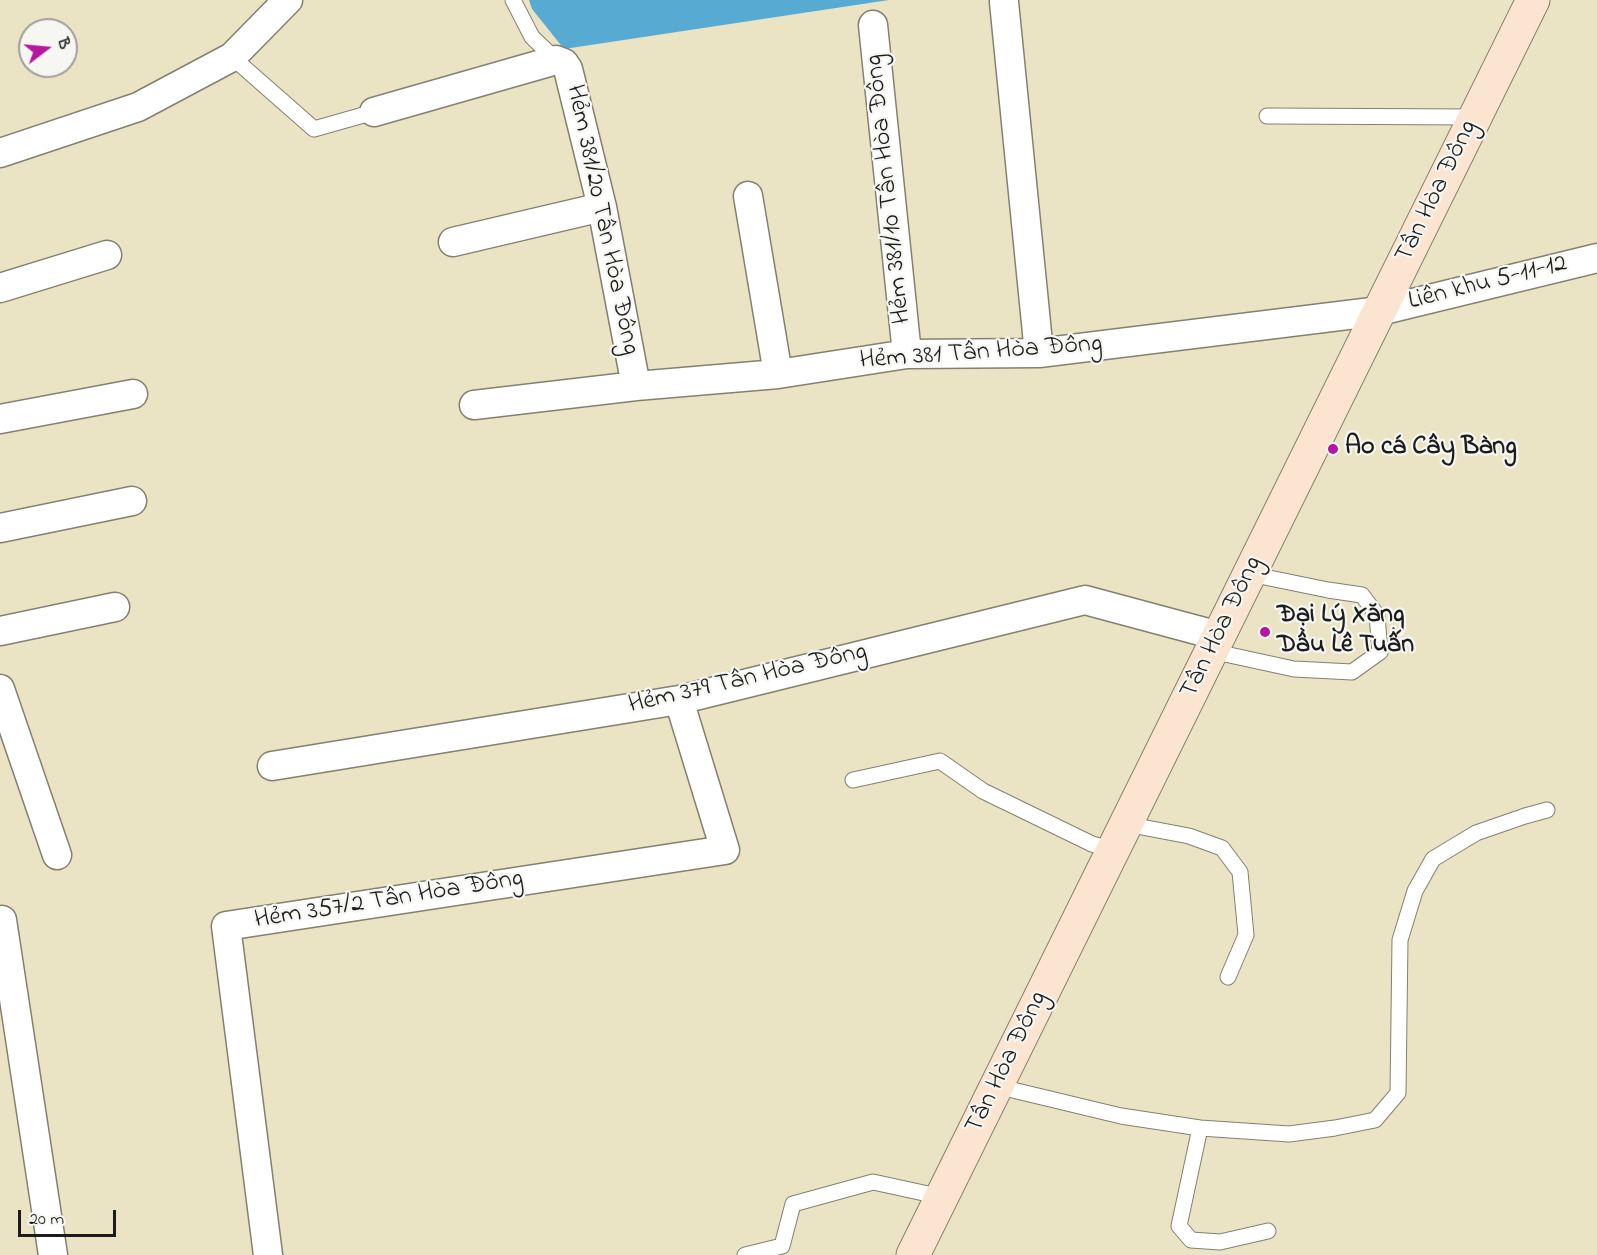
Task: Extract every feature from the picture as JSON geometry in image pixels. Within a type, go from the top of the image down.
[{"type":"street","points":[[0,153],[138,107],[232,57],[288,0]]},
{"type":"street","name":"Tân Hòa Đông","points":[[913,1255],[1533,0]]},
{"type":"street","points":[[1004,2],[1039,353]]},
{"type":"street","name":"Hẻm 381/10 Tân Hòa Đông","points":[[873,25],[908,354]]},
{"type":"street","points":[[374,112],[556,60]]},
{"type":"street","name":"Hẻm 381/20 Tân Hòa Đông","points":[[556,60],[564,63],[568,69],[602,207],[636,386]]},
{"type":"street","points":[[748,196],[778,374]]},
{"type":"street","points":[[453,242],[602,207]]},
{"type":"street","points":[[0,288],[107,255]]},
{"type":"street","name":"Liên khu 5-11-12","points":[[1380,311],[1597,258]]},
{"type":"street","name":"Hẻm 381 Tân Hòa Đông","points":[[474,405],[636,386],[778,374],[908,354],[1039,353],[1380,311]]},
{"type":"street","points":[[0,419],[133,394]]},
{"type":"street","points":[[0,528],[132,501]]},
{"type":"street","name":"Hẻm 379 Tân Hòa Đông","points":[[272,766],[679,700],[1085,600],[1215,643]]},
{"type":"street","points":[[0,631],[116,607]]},
{"type":"street","points":[[0,689],[57,855]]},
{"type":"street","name":"Hẻm 357/2 Tân Hòa Đông","points":[[268,1255],[226,926],[725,850],[679,700]]},
{"type":"street","points":[[2,920],[10,1048],[52,1255]]},
{"type":"lane","points":[[513,0],[532,37],[556,60]]},
{"type":"lane","points":[[232,57],[314,129],[374,112]]},
{"type":"lane","points":[[1267,116],[1475,117]]},
{"type":"lane","points":[[1215,643],[1294,669],[1352,672],[1380,652],[1377,615],[1362,595],[1250,574]]},
{"type":"lane","points":[[853,780],[940,761],[983,791],[1092,844],[1119,837],[1189,836],[1222,848],[1240,872],[1246,934],[1228,977]]},
{"type":"lane","points":[[996,1086],[1121,1116],[1200,1128],[1289,1134],[1375,1120],[1398,1094],[1400,940],[1415,891],[1433,859],[1476,832],[1547,810]]},
{"type":"lane","points":[[1200,1128],[1179,1226],[1191,1240],[1220,1242],[1268,1231]]},
{"type":"lane","points":[[745,1255],[782,1246],[793,1204],[873,1182],[942,1197]]},
{"type":"water","points":[[529,0],[889,0],[564,49],[532,9]]},
{"type":"place","name":"Ao cá Cây Bàng","points":[[1333,449]]},
{"type":"place","name":"Đại Lý Xăng Dầu Lê Tuấn","points":[[1265,632]]}]
